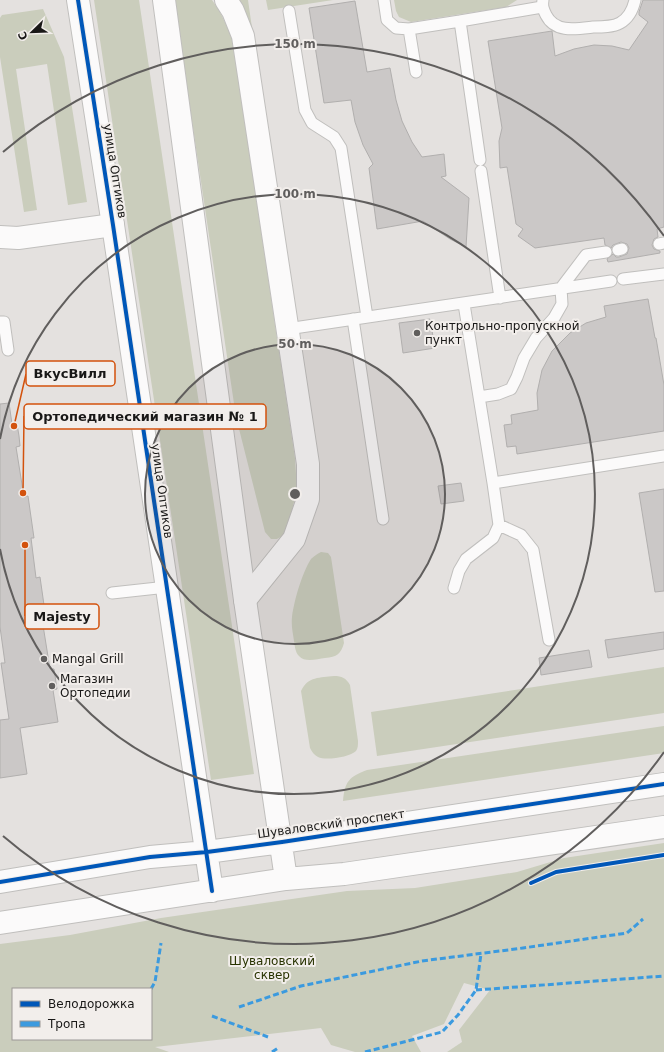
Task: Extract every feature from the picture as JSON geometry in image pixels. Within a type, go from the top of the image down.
[{"type":"street","name":"улица Оптиков","points":[[78,0],[212,891]]},
{"type":"street","points":[[164,0],[245,600],[282,842],[286,879]]},
{"type":"street","points":[[226,0],[233,11],[242,36],[308,464],[308,499],[294,539],[245,600]]},
{"type":"street","points":[[0,237],[18,238],[113,225]]},
{"type":"street","name":"Шуваловский проспект","points":[[0,882],[150,857],[207,852],[282,842],[664,784]]},
{"type":"street","points":[[0,923],[286,879],[344,874],[664,827]]},
{"type":"lane","points":[[384,0],[387,20],[396,28],[409,29],[460,21],[542,3],[548,19],[558,27],[570,29],[592,28],[619,23],[627,18],[634,7],[634,0]]},
{"type":"lane","points":[[289,11],[305,110],[312,123],[334,137],[341,148],[366,317]]},
{"type":"lane","points":[[460,21],[500,298]]},
{"type":"lane","points":[[409,29],[416,72]]},
{"type":"lane","points":[[479,397],[498,394],[511,389],[528,351],[536,338],[554,318],[562,304],[560,288],[586,255],[606,252]]},
{"type":"lane","points":[[624,279],[664,274]]},
{"type":"lane","points":[[287,329],[464,304],[611,281]]},
{"type":"lane","points":[[454,588],[459,571],[466,559],[492,538],[499,525],[464,304]]},
{"type":"lane","points":[[352,319],[383,519]]},
{"type":"lane","points":[[0,322],[4,322],[8,350]]},
{"type":"lane","points":[[493,483],[664,456]]},
{"type":"lane","points":[[499,525],[521,535],[533,550],[549,640]]},
{"type":"lane","points":[[112,593],[166,587]]},
{"type":"green space","points":[[94,0],[139,0],[254,774],[211,780]]},
{"type":"green space","points":[[174,0],[212,0],[219,10],[232,37],[295,458],[297,490],[284,535],[277,539],[271,539],[265,532],[236,417]]},
{"type":"green space","points":[[239,0],[248,0],[252,28],[240,1]]},
{"type":"green space","points":[[266,0],[333,0],[268,10]]},
{"type":"green space","points":[[394,0],[517,0],[506,7],[411,22],[399,17]]},
{"type":"green space","points":[[43,9],[64,57],[87,202],[68,205],[47,64],[16,69],[37,210],[24,212],[0,57],[0,18],[2,15]]},
{"type":"green space","points":[[321,552],[328,553],[331,557],[344,643],[340,652],[335,656],[308,660],[302,658],[296,651],[292,629],[292,617],[297,595],[305,572],[311,559]]},
{"type":"green space","points":[[664,667],[664,713],[377,756],[371,712]]},
{"type":"green space","points":[[334,676],[344,678],[350,685],[358,746],[356,751],[349,755],[326,759],[315,755],[310,748],[301,691],[311,680]]},
{"type":"green space","points":[[664,726],[664,753],[343,801],[345,789],[349,781],[356,775],[367,770]]},
{"type":"green space","name":"Шуваловский сквер","points":[[664,843],[664,1052],[447,1052],[462,1042],[459,1030],[490,990],[464,983],[444,1024],[412,1036],[421,1052],[355,1052],[331,1045],[321,1028],[155,1047],[169,1052],[0,1052],[0,944],[70,935],[161,918],[347,891],[415,888],[517,872],[564,858]]},
{"type":"building","points":[[643,0],[664,0],[664,227],[657,229],[658,237],[654,239],[652,245],[654,249],[660,251],[660,253],[608,262],[607,259],[613,254],[616,257],[619,257],[627,254],[629,248],[627,244],[621,242],[613,245],[611,248],[605,245],[604,238],[535,248],[518,236],[523,229],[516,224],[507,167],[500,168],[499,141],[502,128],[488,41],[552,31],[555,56],[574,49],[594,45],[612,46],[629,50],[648,22],[639,15]]},
{"type":"building","points":[[355,1],[367,72],[390,68],[396,100],[402,121],[412,142],[422,157],[444,154],[446,176],[441,177],[469,198],[466,247],[450,239],[423,221],[377,229],[369,168],[373,164],[363,145],[355,122],[351,100],[324,103],[309,8]]},
{"type":"building","points":[[648,299],[664,385],[664,431],[517,454],[516,446],[507,447],[504,425],[512,424],[511,415],[538,410],[537,393],[542,370],[552,351],[570,333],[586,323],[606,317],[604,306]]},
{"type":"building","name":"Контрольно-пропускной пункт","points":[[430,319],[435,348],[403,353],[399,323]]},
{"type":"building","points":[[9,403],[12,424],[17,424],[19,436],[20,446],[16,447],[24,497],[28,496],[34,538],[31,538],[36,578],[40,577],[46,619],[42,619],[50,669],[54,669],[57,689],[53,690],[58,722],[20,728],[27,774],[0,778],[0,720],[9,719],[1,663],[5,663],[0,627],[0,404]]},
{"type":"building","points":[[461,483],[464,501],[441,504],[438,486]]},
{"type":"building","points":[[664,489],[664,591],[655,592],[639,493]]},
{"type":"building","points":[[664,632],[664,649],[608,658],[605,640]]},
{"type":"building","points":[[589,650],[592,667],[541,675],[539,658]]},
{"type":"marked path","points":[[239,1007],[301,986],[422,961],[627,933],[643,919]]},
{"type":"marked path","points":[[152,988],[155,982],[161,943]]},
{"type":"marked path","points":[[365,1052],[442,1032],[458,1015],[476,990],[481,954]]},
{"type":"marked path","points":[[476,990],[664,976]]},
{"type":"marked path","points":[[212,1016],[268,1037]]},
{"type":"marked path","points":[[272,1052],[278,1048]]},
{"type":"cycle path","points":[[78,0],[212,891]]},
{"type":"cycle path","points":[[0,882],[150,857],[207,852],[282,842],[664,784]]},
{"type":"cycle path","points":[[531,883],[556,872],[664,855]]},
{"type":"place","name":"Контрольно-пропускной пункт","points":[[417,333]]},
{"type":"place","name":"ВкусВилл","points":[[14,426]]},
{"type":"place","name":"Ортопедический магазин № 1","points":[[23,493]]},
{"type":"place","name":"Majesty","points":[[25,545]]},
{"type":"place","name":"Mangal Grill","points":[[44,659]]},
{"type":"place","name":"Магазин Ортопедии","points":[[52,686]]}]
